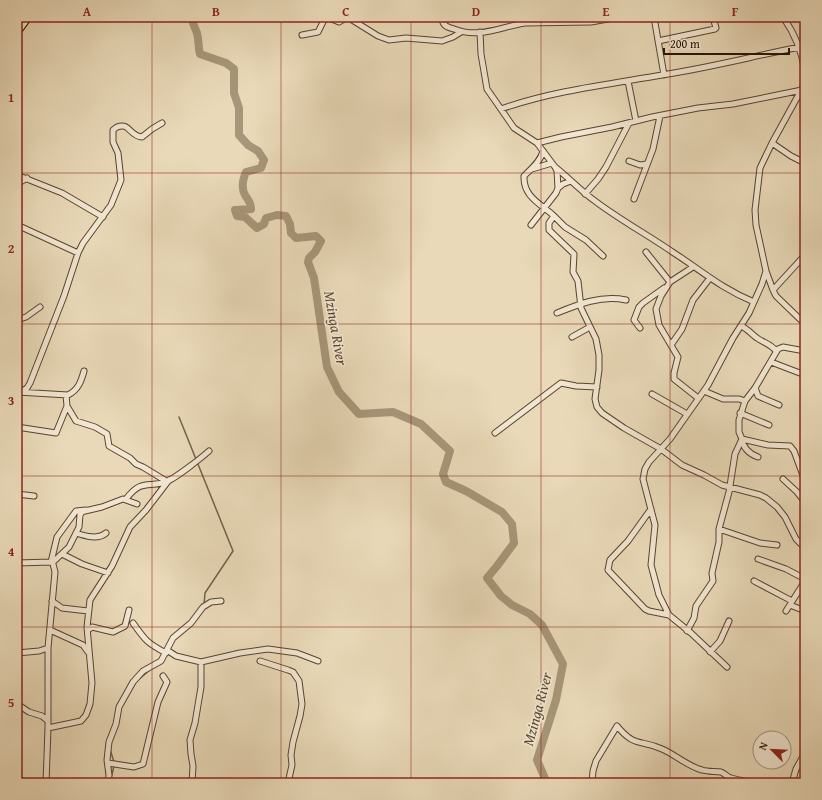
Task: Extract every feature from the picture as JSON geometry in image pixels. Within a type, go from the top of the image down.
[{"type":"street","points":[[17,32],[28,17]]},
{"type":"street","points":[[442,17],[442,22],[445,26],[460,32],[491,32],[525,23],[591,22],[619,17]]},
{"type":"street","points":[[654,17],[664,75]]},
{"type":"street","points":[[658,42],[715,29],[716,26],[714,17]]},
{"type":"street","points":[[783,17],[794,33],[800,47],[805,72]]},
{"type":"street","points":[[302,34],[318,32],[324,20],[329,18],[340,22],[344,18],[349,18],[378,36],[389,40],[406,38],[442,41],[453,37],[460,32]]},
{"type":"street","points":[[480,32],[481,54],[487,89],[514,128],[537,143],[554,167],[585,194],[620,219],[675,253],[693,267],[733,293],[754,302]]},
{"type":"street","points":[[501,109],[547,97],[628,80],[664,75],[800,47]]},
{"type":"street","points":[[628,80],[636,121]]},
{"type":"street","points":[[537,143],[698,108],[733,104],[804,85]]},
{"type":"street","points":[[804,85],[760,168],[755,210],[756,225],[766,271],[773,290],[776,296],[805,324]]},
{"type":"street","points":[[634,199],[653,149],[660,116]]},
{"type":"street","points":[[19,392],[27,388],[30,383],[64,296],[78,253],[83,243],[111,205],[121,180],[118,153],[112,142],[113,130],[117,127],[124,126],[135,136],[142,137],[162,123]]},
{"type":"street","points":[[585,194],[598,180],[629,123]]},
{"type":"street","points":[[772,143],[791,156],[805,163]]},
{"type":"street","points":[[543,151],[532,169],[524,176],[528,195],[545,208],[565,227],[586,240],[602,256]]},
{"type":"street","points":[[629,161],[640,165],[647,164]]},
{"type":"street","points":[[532,169],[545,166],[554,167]]},
{"type":"street","points":[[545,166],[554,167]]},
{"type":"street","points":[[554,167],[558,188]]},
{"type":"street","points":[[17,175],[62,193],[103,217]]},
{"type":"street","points":[[17,184],[27,178]]},
{"type":"street","points":[[530,225],[545,208],[558,188],[562,184],[571,181]]},
{"type":"street","points":[[554,216],[549,223],[549,230],[574,254],[573,272],[578,281],[581,308],[596,339],[600,370],[595,403],[602,413],[624,428],[661,449],[682,465],[729,488],[760,495],[777,507],[788,520],[796,539],[805,546]]},
{"type":"street","points":[[17,225],[78,253]]},
{"type":"street","points":[[646,252],[669,283]]},
{"type":"street","points":[[773,290],[805,255]]},
{"type":"street","points":[[640,328],[634,320],[639,307],[669,283],[693,267]]},
{"type":"street","points":[[727,667],[669,615],[658,595],[651,565],[655,525],[644,482],[644,474],[649,462],[661,449],[704,391],[754,302],[766,271]]},
{"type":"street","points":[[671,345],[684,325],[693,300],[710,278]]},
{"type":"street","points":[[669,283],[657,304],[656,314],[659,325],[678,357],[674,380],[698,398]]},
{"type":"street","points":[[557,313],[580,303],[597,300],[626,300]]},
{"type":"street","points":[[17,320],[26,317],[40,307]]},
{"type":"street","points":[[741,326],[748,329],[753,336],[759,340],[771,345],[776,351]]},
{"type":"street","points":[[572,337],[590,327]]},
{"type":"street","points":[[758,457],[749,452],[743,444],[739,427],[740,413],[744,401],[755,388],[776,351],[783,347],[805,351]]},
{"type":"street","points":[[771,362],[805,375]]},
{"type":"street","points":[[19,392],[66,395],[73,392],[79,386],[84,371]]},
{"type":"street","points":[[494,433],[561,383],[576,386],[597,387]]},
{"type":"street","points":[[755,388],[758,396],[779,405]]},
{"type":"street","points":[[704,391],[724,399],[739,399],[744,401]]},
{"type":"street","points":[[652,394],[687,414]]},
{"type":"street","points":[[66,395],[67,406],[74,420]]},
{"type":"street","points":[[17,427],[54,434],[57,432],[67,406]]},
{"type":"street","points":[[740,413],[769,425]]},
{"type":"street","points":[[61,422],[66,419],[74,420],[108,434],[109,446],[130,458],[135,464],[144,467],[167,481]]},
{"type":"street","points":[[742,439],[768,445],[790,446],[794,451],[805,481]]},
{"type":"street","points":[[687,631],[694,618],[696,606],[713,581],[712,573],[719,542],[719,529],[729,488],[734,454],[742,439]]},
{"type":"street","points":[[48,728],[79,722],[85,717],[90,704],[92,683],[88,630],[89,604],[92,596],[108,573],[130,527],[146,510],[167,481],[209,451]]},
{"type":"street","points":[[783,478],[805,502]]},
{"type":"street","points":[[126,499],[140,486],[167,481]]},
{"type":"street","points":[[17,494],[34,496]]},
{"type":"street","points":[[46,783],[48,648],[55,572],[52,563],[57,537],[76,511],[102,507],[123,499],[137,504]]},
{"type":"street","points":[[651,509],[628,541],[610,560],[608,570],[645,609],[669,615]]},
{"type":"street","points":[[17,563],[52,563],[69,547],[80,525],[80,515],[89,510]]},
{"type":"street","points":[[719,529],[760,543],[777,545]]},
{"type":"street","points":[[76,533],[95,537],[102,536],[106,533]]},
{"type":"street","points":[[62,554],[82,564],[108,573]]},
{"type":"street","points":[[758,559],[786,569],[805,580],[786,611]]},
{"type":"street","points":[[754,581],[805,611]]},
{"type":"street","points":[[52,601],[62,608],[88,611]]},
{"type":"street","points":[[108,783],[109,742],[116,724],[122,699],[140,674],[160,662],[173,638],[191,623],[203,607],[212,602],[221,601]]},
{"type":"street","points":[[88,630],[92,627],[110,631],[117,630],[125,626],[129,610]]},
{"type":"street","points":[[710,652],[720,641],[729,621]]},
{"type":"street","points":[[133,623],[146,641],[152,646],[176,656],[201,662],[268,649],[297,653],[318,661]]},
{"type":"street","points":[[50,630],[82,645],[89,652]]},
{"type":"street","points":[[17,653],[39,652],[48,648]]},
{"type":"street","points":[[260,661],[293,672],[299,681],[302,704],[293,742],[291,755],[292,765],[288,783]]},
{"type":"street","points":[[192,783],[193,766],[191,736],[195,723],[201,687],[201,662]]},
{"type":"street","points":[[108,763],[134,767],[143,764],[158,702],[167,682],[164,676]]},
{"type":"street","points":[[17,704],[29,712],[42,716],[47,720]]},
{"type":"street","points":[[592,783],[596,761],[617,726],[632,741],[660,748],[689,765],[702,770],[720,772],[734,779],[752,783]]},
{"type":"street","points":[[792,783],[796,769],[805,753]]},
{"type":"street","points":[[17,779],[18,778],[24,783]]},
{"type":"waterway","name":"Mzinga River","points":[[192,17],[198,36],[200,54],[226,63],[234,69],[234,93],[239,108],[239,135],[248,145],[258,151],[264,160],[261,168],[246,172],[243,181],[243,189],[250,203],[251,209],[235,210],[237,216],[245,217],[257,228],[264,224],[266,218],[277,215],[286,216],[290,224],[291,233],[296,238],[316,236],[321,241],[315,252],[309,258],[308,262],[314,278],[327,367],[339,392],[359,414],[393,412],[421,424],[450,451],[443,474],[446,482],[466,491],[502,512],[512,524],[514,543],[487,578],[501,596],[512,605],[530,614],[542,625],[563,664],[556,700],[537,760],[547,783]]},
{"type":"waterway","points":[[179,417],[233,551],[205,593],[204,605]]},
{"type":"waterway","points":[[137,681],[151,669]]},
{"type":"waterway","points":[[110,749],[114,762]]},
{"type":"waterway","points":[[111,778],[114,766]]}]
